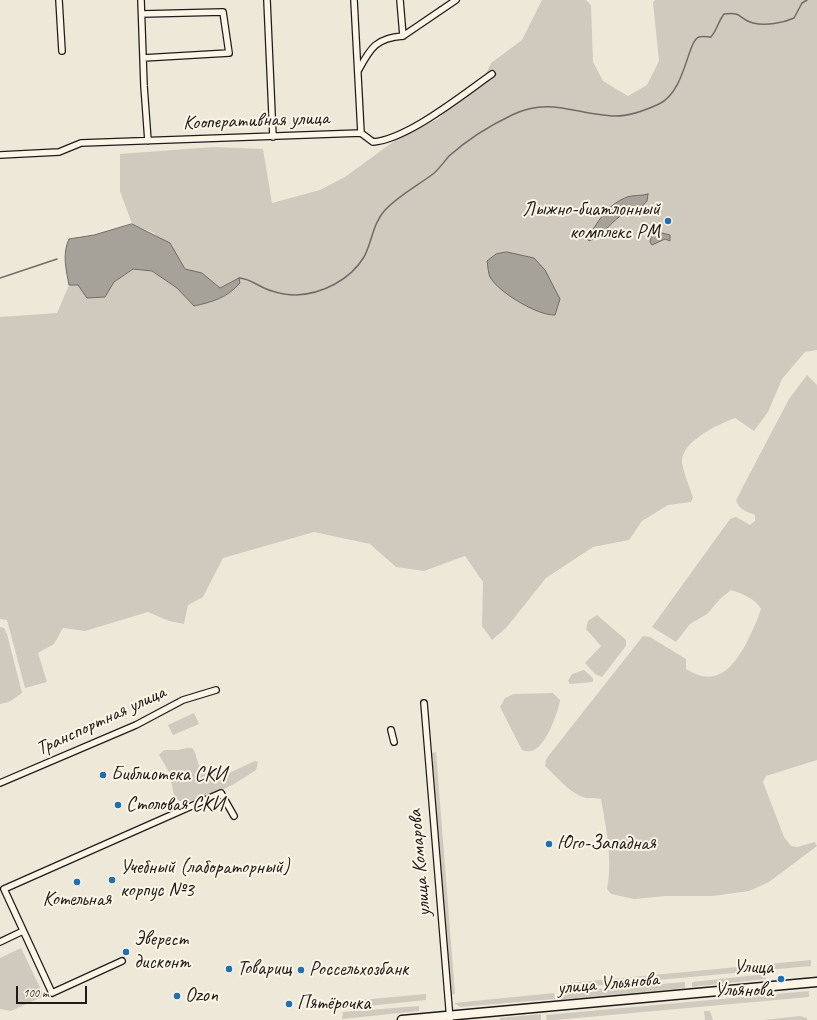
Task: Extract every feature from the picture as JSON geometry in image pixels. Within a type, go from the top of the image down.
[{"type":"main road","name":"улица Ульянова","points":[[402,1020],[449,1018],[817,982]]},
{"type":"street","points":[[59,0],[62,51]]},
{"type":"street","points":[[142,0],[143,58],[148,141]]},
{"type":"street","points":[[267,0],[273,137]]},
{"type":"street","points":[[354,0],[361,133]]},
{"type":"street","points":[[400,0],[403,36]]},
{"type":"street","points":[[357,71],[370,49],[379,42],[391,37],[403,36],[456,0]]},
{"type":"street","points":[[142,14],[223,12],[229,53],[143,58]]},
{"type":"street","name":"Кооперативная улица","points":[[0,154],[59,152],[81,143],[361,133],[373,142],[384,141],[409,131],[492,74]]},
{"type":"street","name":"Транспортная улица","points":[[0,783],[136,725],[183,700],[216,690]]},
{"type":"street","name":"улица Комарова","points":[[424,703],[449,1018]]},
{"type":"street","points":[[391,730],[394,742]]},
{"type":"street","points":[[122,961],[52,994],[4,889],[221,793],[234,816]]},
{"type":"street","points":[[0,942],[23,931]]},
{"type":"shaded area","points":[[542,0],[586,0],[591,5],[593,62],[603,81],[628,96],[647,85],[659,61],[653,3],[655,0],[817,0],[817,350],[805,352],[782,379],[768,412],[754,431],[735,418],[702,434],[688,447],[684,454],[682,464],[693,497],[691,502],[668,505],[642,521],[629,540],[593,547],[546,578],[506,628],[492,640],[482,626],[483,582],[465,556],[424,571],[396,567],[370,544],[314,532],[223,558],[203,597],[188,605],[184,624],[169,621],[148,612],[85,631],[63,628],[54,644],[38,653],[47,682],[25,688],[7,620],[0,619],[0,317],[57,313],[69,285],[78,284],[105,297],[114,282],[133,269],[152,271],[177,288],[194,306],[239,278],[220,288],[202,273],[185,269],[179,259],[154,233],[132,224],[120,191],[120,154],[213,147],[263,149],[272,203],[320,190],[345,177],[397,139],[438,119],[485,76],[491,63],[522,40]]},
{"type":"shaded area","points":[[648,194],[647,201],[636,213],[621,215],[600,235],[589,241],[587,239],[599,220],[613,205],[627,197]]},
{"type":"shaded area","points":[[132,224],[170,243],[185,269],[202,273],[220,288],[239,278],[240,283],[219,299],[194,306],[177,288],[152,271],[133,269],[114,282],[105,297],[87,298],[78,285],[69,285],[65,256],[69,239],[94,235]]},
{"type":"shaded area","points":[[658,232],[670,235],[670,241],[665,239],[652,245],[650,242],[651,236]]},
{"type":"shaded area","points":[[507,252],[534,258],[545,270],[560,299],[555,315],[539,312],[519,302],[494,283],[489,275],[487,261],[496,254]]},
{"type":"shaded area","points":[[807,375],[817,385],[817,760],[766,776],[763,782],[784,837],[791,846],[797,847],[815,842],[817,846],[769,882],[749,891],[713,896],[666,896],[634,899],[611,894],[607,889],[609,878],[609,855],[601,799],[582,797],[572,791],[545,766],[546,759],[643,636],[650,637],[686,659],[686,669],[705,677],[721,674],[734,663],[752,632],[761,609],[752,599],[744,595],[731,590],[720,599],[707,614],[690,624],[676,642],[652,627],[730,519],[736,517],[750,525],[755,521],[755,515],[741,508],[736,500],[789,399]]},
{"type":"shaded area","points":[[597,615],[626,640],[626,646],[602,677],[595,674],[585,663],[601,646],[586,629],[588,621]]},
{"type":"shaded area","points":[[0,627],[4,628],[7,634],[22,693],[9,702],[0,704]]},
{"type":"shaded area","points":[[584,670],[593,678],[593,682],[570,684],[568,681],[572,674]]},
{"type":"shaded area","points":[[553,693],[560,700],[557,713],[550,730],[536,749],[531,751],[522,750],[500,707],[505,698],[514,694]]},
{"type":"shaded area","points":[[194,713],[199,724],[173,735],[168,725]]},
{"type":"shaded area","points":[[192,748],[203,771],[211,772],[224,770],[227,774],[255,761],[258,762],[256,770],[219,792],[198,799],[179,801],[174,795],[169,772],[159,755],[164,750]]},
{"type":"shaded area","points":[[436,752],[455,994],[450,995],[432,753]]},
{"type":"shaded area","points":[[21,948],[44,996],[11,1011],[0,1009],[0,958]]},
{"type":"shaded area","points":[[811,960],[811,966],[559,989],[559,984]]},
{"type":"shaded area","points":[[766,974],[766,979],[692,987],[692,982]]},
{"type":"shaded area","points":[[685,982],[685,988],[560,1000],[560,992]]},
{"type":"shaded area","points":[[809,991],[809,997],[555,1020],[547,1020],[546,1015]]},
{"type":"shaded area","points":[[554,993],[555,999],[460,1007],[454,1003]]},
{"type":"shaded area","points":[[426,994],[426,1000],[339,1009],[338,1002]]},
{"type":"shaded area","points":[[419,1006],[419,1011],[342,1019],[343,1012]]},
{"type":"shaded area","points":[[704,1011],[710,1011],[713,1020],[705,1020]]},
{"type":"shaded area","points":[[541,1014],[541,1020],[500,1020],[500,1018]]},
{"type":"shaded area","points":[[800,1016],[807,1018],[807,1020],[763,1020]]},
{"type":"waterway","points":[[239,278],[243,278],[263,288],[283,294],[306,294],[325,289],[343,279],[358,265],[367,251],[375,227],[381,215],[390,205],[433,174],[456,150],[488,128],[512,115],[538,107],[562,108],[598,115],[612,116],[636,113],[648,109],[668,98],[675,89],[695,40],[699,37],[711,37],[724,14],[735,14],[753,23],[774,24],[794,18],[802,3],[807,0]]},
{"type":"waterway","points":[[0,278],[57,259]]},
{"type":"place","name":"Лыжно-биатлонный комплекс РМ","points":[[668,221]]},
{"type":"place","name":"Библиотека СКИ","points":[[103,775]]},
{"type":"place","name":"Столовая СКИ","points":[[118,805]]},
{"type":"place","name":"Юго-Западная","points":[[549,844]]},
{"type":"place","name":"Учебный (лабораторный) корпус №3","points":[[112,880]]},
{"type":"place","name":"Котельная","points":[[77,882]]},
{"type":"place","name":"Эверест дисконт","points":[[126,952]]},
{"type":"place","name":"Товарищ","points":[[229,969]]},
{"type":"place","name":"Россельхозбанк","points":[[301,970]]},
{"type":"place","name":"Улица Ульянова","points":[[781,979]]},
{"type":"place","name":"Ozon","points":[[177,996]]},
{"type":"place","name":"Пятёрочка","points":[[289,1004]]}]
